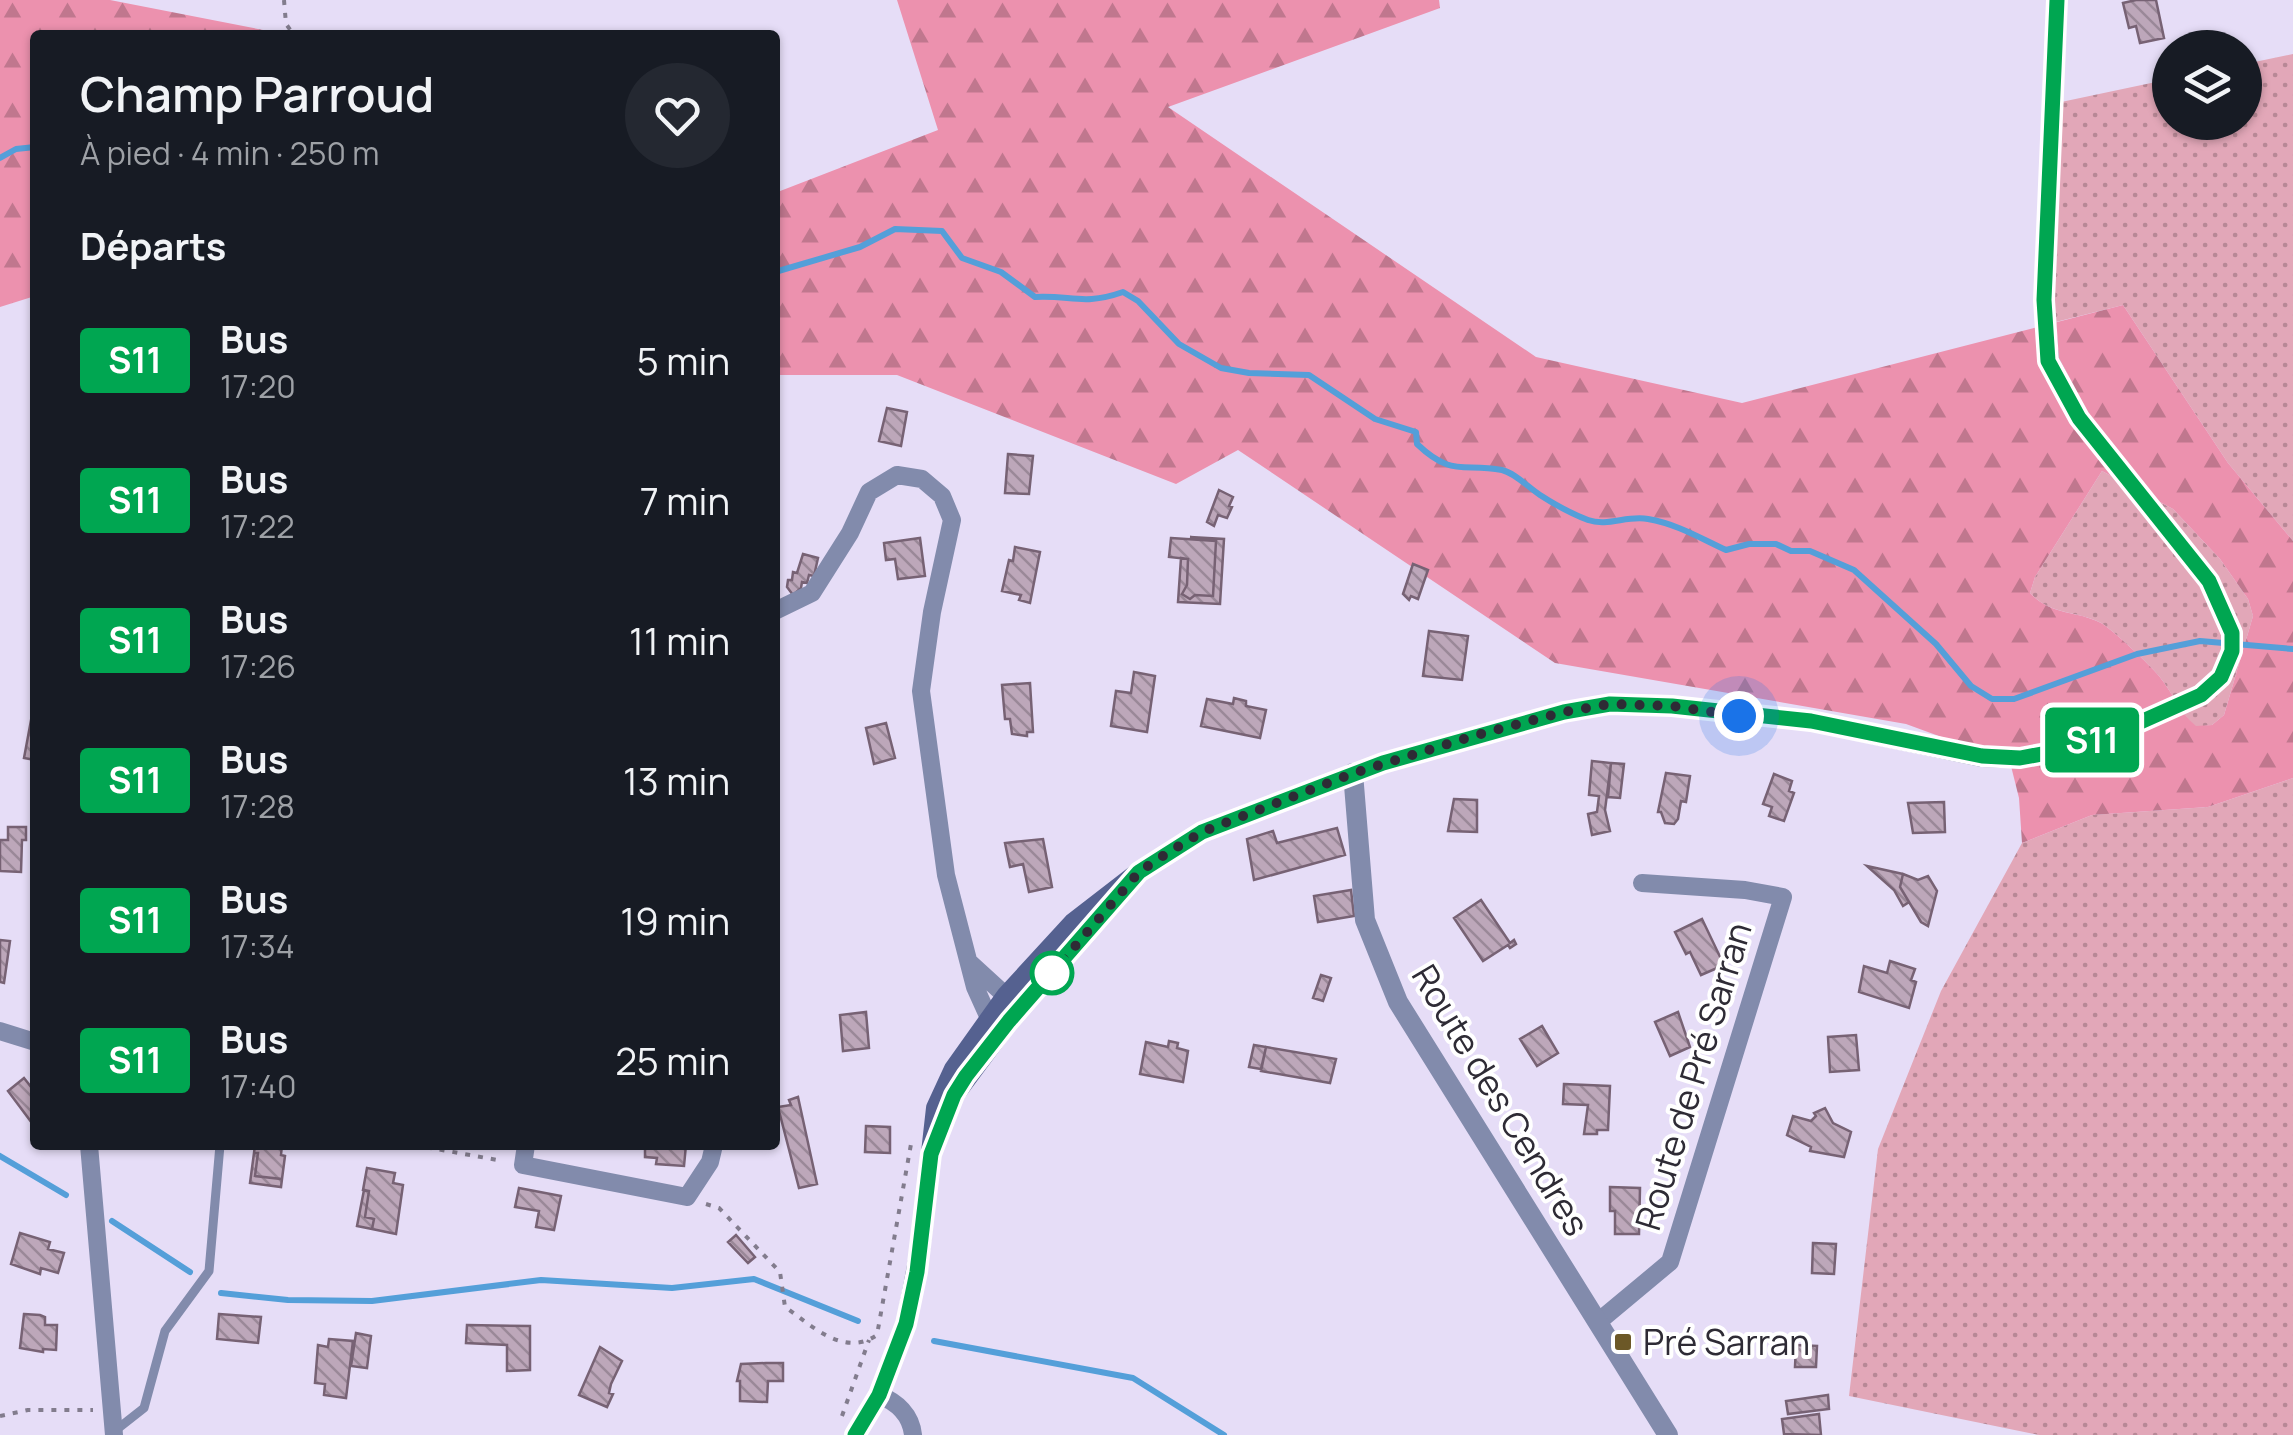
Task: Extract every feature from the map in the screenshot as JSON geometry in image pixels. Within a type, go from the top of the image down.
[{"type":"main road","points":[[999,1020],[1006,996],[1073,923],[1139,872],[1202,832],[1354,773],[1494,730],[1610,704],[1672,706],[1811,721],[1982,756],[2020,758],[2063,750],[2201,695],[2226,670],[2232,651],[2228,618],[2209,581],[2185,548],[2079,418],[2048,361],[2044,300],[2057,0]]},
{"type":"main road","points":[[846,1430],[879,1395],[896,1355],[914,1293],[931,1154],[960,1086],[999,1020],[1139,872]]},
{"type":"street","points":[[780,609],[812,593],[850,533],[869,492],[897,475],[922,479],[942,496],[952,520],[932,612],[921,691],[946,875],[984,1013],[999,1020]]},
{"type":"street","name":"Route des Cendres","points":[[1354,773],[1364,920],[1398,1002],[1668,1435]]},
{"type":"street","name":"Route de Pré Sarran","points":[[1598,1322],[1670,1262],[1782,897],[1746,890],[1642,883]]},
{"type":"street","points":[[971,964],[1006,996]]},
{"type":"street","points":[[0,1030],[30,1040]]},
{"type":"street","points":[[89,1150],[114,1434]]},
{"type":"street","points":[[525,1150],[523,1165],[687,1197],[710,1162],[713,1150]]},
{"type":"street","points":[[879,1395],[904,1412],[912,1424],[913,1435]]},
{"type":"lane","points":[[114,1434],[144,1408],[165,1332],[209,1271],[220,1150]]},
{"type":"path","points":[[284,0],[286,24],[290,30]]},
{"type":"path","points":[[687,1197],[719,1208],[780,1272],[785,1307],[829,1338],[852,1343],[869,1340],[876,1335],[892,1263],[911,1144]]},
{"type":"path","points":[[441,1150],[523,1165]]},
{"type":"path","points":[[846,1430],[869,1340]]},
{"type":"path","points":[[0,1416],[28,1410],[112,1410]]},
{"type":"shaded area","points":[[2293,54],[2293,541],[2228,463],[2123,305],[2036,327],[2047,105],[2152,83],[2152,140],[2262,140],[2262,60]]},
{"type":"shaded area","points":[[2102,471],[2173,509],[2220,559],[2248,599],[2253,616],[2224,715],[2212,725],[2196,727],[2164,682],[2106,627],[2046,606],[2030,593],[2035,577]]},
{"type":"shaded area","points":[[2293,778],[2293,1435],[2039,1435],[1849,1396],[1878,1149],[1941,991],[2022,843],[2092,815],[2208,807]]},
{"type":"green space","points":[[0,0],[110,0],[263,30],[30,30],[30,298],[0,307]]},
{"type":"green space","points":[[897,0],[1439,0],[1440,8],[1168,107],[1536,357],[1742,403],[2123,305],[2228,463],[2293,541],[2293,778],[2208,807],[2092,815],[2022,843],[2019,798],[2010,762],[1906,724],[1555,663],[1238,450],[1176,484],[897,375],[780,375],[780,191],[938,130]],"holes":[[[2102,471],[2173,509],[2220,559],[2248,599],[2253,616],[2224,715],[2212,725],[2196,726],[2190,721],[2164,682],[2101,623],[2046,606],[2030,593],[2035,577]]]},
{"type":"building","points":[[2156,0],[2162,30],[2152,30],[2152,40],[2140,43],[2136,26],[2129,28],[2123,3]]},
{"type":"building","points":[[887,408],[907,412],[901,446],[879,441]]},
{"type":"building","points":[[1008,454],[1033,456],[1029,494],[1005,493]]},
{"type":"building","points":[[1219,490],[1233,497],[1229,506],[1232,507],[1227,518],[1218,515],[1214,526],[1207,522]]},
{"type":"building","points":[[1190,537],[1224,539],[1220,604],[1178,602],[1181,558],[1188,559],[1187,585],[1182,594],[1190,599],[1195,595],[1213,596],[1216,541]]},
{"type":"building","points":[[920,538],[925,576],[898,579],[895,559],[886,560],[884,543]]},
{"type":"building","points":[[1171,538],[1216,541],[1213,596],[1195,595],[1190,599],[1182,594],[1187,585],[1188,559],[1169,557]]},
{"type":"building","points":[[1015,547],[1040,552],[1030,603],[1019,600],[1021,595],[1002,591]]},
{"type":"building","points":[[803,554],[818,558],[814,576],[809,575],[807,583],[802,582],[793,595],[787,587],[788,580],[792,580],[793,572],[797,573]]},
{"type":"building","points":[[1413,564],[1428,570],[1418,599],[1411,596],[1409,600],[1403,594]]},
{"type":"building","points":[[1429,631],[1468,636],[1462,680],[1423,676]]},
{"type":"building","points":[[1134,672],[1155,676],[1147,732],[1111,726],[1116,691],[1131,693]]},
{"type":"building","points":[[1030,683],[1033,732],[1027,732],[1027,736],[1012,734],[1010,719],[1005,719],[1002,685]]},
{"type":"building","points":[[1234,698],[1246,701],[1246,706],[1266,710],[1260,738],[1201,726],[1207,699],[1233,704]]},
{"type":"building","points":[[886,723],[895,758],[874,764],[866,728]]},
{"type":"building","points":[[30,726],[30,759],[24,758]]},
{"type":"building","points":[[1592,761],[1611,763],[1605,810],[1610,831],[1592,835],[1588,814],[1597,812],[1599,796],[1589,795]]},
{"type":"building","points":[[1611,763],[1624,764],[1620,798],[1608,797]]},
{"type":"building","points":[[1666,773],[1690,776],[1686,802],[1681,801],[1674,824],[1665,823],[1658,812]]},
{"type":"building","points":[[1774,774],[1792,781],[1789,791],[1794,793],[1784,821],[1769,816],[1772,807],[1763,804]]},
{"type":"building","points":[[1454,799],[1477,800],[1477,832],[1448,831]]},
{"type":"building","points":[[1944,802],[1945,832],[1913,833],[1908,803]]},
{"type":"building","points":[[8,827],[26,827],[21,872],[0,871],[0,840],[8,840]]},
{"type":"building","points":[[1337,828],[1345,855],[1254,880],[1247,839],[1273,831],[1277,843]]},
{"type":"building","points":[[1043,839],[1052,887],[1029,892],[1023,864],[1010,867],[1005,843]]},
{"type":"building","points":[[1867,866],[1903,874],[1900,887],[1909,902],[1903,906],[1894,890]]},
{"type":"building","points":[[1903,874],[1918,880],[1928,876],[1937,891],[1928,926],[1921,922],[1900,887]]},
{"type":"building","points":[[1351,890],[1354,916],[1318,922],[1314,896]]},
{"type":"building","points":[[1481,900],[1510,943],[1514,940],[1516,944],[1483,961],[1454,918]]},
{"type":"building","points":[[1702,919],[1724,965],[1701,975],[1675,932]]},
{"type":"building","points":[[0,940],[10,941],[4,983],[0,982]]},
{"type":"building","points":[[1890,961],[1915,969],[1909,1008],[1859,992],[1864,966],[1887,973]]},
{"type":"building","points":[[1321,975],[1331,978],[1323,1001],[1313,998]]},
{"type":"building","points":[[866,1012],[869,1048],[843,1051],[840,1015]]},
{"type":"building","points":[[1678,1012],[1690,1047],[1670,1056],[1655,1022]]},
{"type":"building","points":[[1542,1026],[1558,1053],[1537,1066],[1520,1039]]},
{"type":"building","points":[[1856,1035],[1859,1070],[1830,1072],[1828,1037]]},
{"type":"building","points":[[1169,1041],[1188,1051],[1183,1082],[1140,1074],[1146,1042],[1168,1047]]},
{"type":"building","points":[[1254,1045],[1266,1047],[1261,1069],[1249,1067]]},
{"type":"building","points":[[1266,1047],[1336,1059],[1330,1083],[1261,1071]]},
{"type":"building","points":[[24,1078],[30,1086],[30,1120],[8,1091]]},
{"type":"building","points":[[1564,1084],[1610,1086],[1608,1130],[1584,1134],[1588,1105],[1563,1104]]},
{"type":"building","points":[[798,1097],[817,1184],[799,1188],[780,1115],[780,1107],[791,1105],[789,1100]]},
{"type":"building","points":[[1825,1108],[1833,1123],[1851,1132],[1844,1157],[1810,1151],[1811,1147],[1787,1135],[1793,1116],[1811,1121],[1814,1113]]},
{"type":"building","points":[[866,1126],[890,1127],[890,1153],[865,1152]]},
{"type":"building","points":[[282,1150],[285,1156],[282,1179],[255,1176],[258,1153],[254,1153]]},
{"type":"building","points":[[645,1150],[686,1150],[684,1166],[656,1164],[657,1158],[645,1157]]},
{"type":"building","points":[[254,1153],[258,1153],[255,1176],[282,1179],[281,1187],[250,1183]]},
{"type":"building","points":[[367,1168],[395,1173],[393,1183],[403,1185],[396,1234],[372,1229],[374,1219],[365,1217],[369,1191],[363,1190]]},
{"type":"building","points":[[1610,1187],[1640,1188],[1639,1234],[1615,1234]]},
{"type":"building","points":[[519,1188],[561,1196],[554,1230],[536,1227],[539,1211],[515,1207]]},
{"type":"building","points":[[364,1190],[369,1191],[365,1217],[374,1219],[372,1229],[357,1226]]},
{"type":"building","points":[[20,1233],[50,1242],[48,1249],[64,1253],[58,1273],[41,1268],[40,1274],[11,1264]]},
{"type":"building","points":[[736,1235],[755,1257],[748,1263],[728,1242]]},
{"type":"building","points":[[1813,1243],[1836,1244],[1834,1274],[1812,1273]]},
{"type":"building","points":[[24,1314],[40,1315],[45,1317],[45,1325],[57,1325],[56,1350],[20,1348]]},
{"type":"building","points":[[219,1314],[261,1317],[258,1343],[217,1339]]},
{"type":"building","points":[[467,1325],[530,1326],[530,1370],[507,1371],[507,1345],[466,1343]]},
{"type":"building","points":[[356,1333],[371,1336],[367,1368],[351,1366]]},
{"type":"building","points":[[329,1339],[353,1341],[346,1398],[324,1395],[325,1384],[315,1383],[318,1345],[328,1347]]},
{"type":"building","points":[[1796,1345],[1817,1346],[1816,1367],[1795,1367]]},
{"type":"building","points":[[600,1347],[622,1361],[611,1384],[609,1393],[613,1394],[607,1407],[579,1395]]},
{"type":"building","points":[[783,1363],[783,1381],[768,1381],[767,1402],[740,1401],[737,1381],[741,1364]]},
{"type":"building","points":[[1828,1395],[1829,1409],[1788,1414],[1786,1401]]},
{"type":"building","points":[[1819,1414],[1821,1435],[1784,1434],[1782,1419]]},
{"type":"waterway","points":[[0,158],[16,149],[30,148]]},
{"type":"waterway","points":[[780,271],[860,247],[895,229],[942,231],[962,258],[1001,272],[1035,297],[1087,299],[1123,292],[1138,301],[1179,344],[1221,368],[1309,375],[1375,419],[1416,432],[1417,444],[1439,461],[1457,467],[1507,472],[1551,502],[1588,520],[1659,521],[1726,550],[1749,544],[1776,544],[1791,551],[1810,551],[1854,570],[1936,644],[1971,686],[1992,699],[2014,699],[2137,654],[2200,641],[2293,649]]},
{"type":"waterway","points":[[0,1156],[66,1195]]},
{"type":"waterway","points":[[112,1221],[190,1272]]},
{"type":"waterway","points":[[221,1293],[288,1300],[372,1301],[541,1280],[672,1288],[754,1279],[858,1321]]},
{"type":"waterway","points":[[934,1341],[1133,1378],[1224,1435]]},
{"type":"bus line","name":"S11","points":[[855,1435],[879,1395],[906,1324],[914,1293],[931,1154],[954,1095],[1009,1021],[1139,872],[1202,832],[1383,763],[1564,712],[1610,704],[1672,706],[1811,721],[1932,748],[2020,758],[2063,750],[2127,728],[2201,695],[2221,677],[2232,651],[2232,633],[2209,581],[2079,418],[2048,361],[2044,300],[2057,0]]},
{"type":"place","name":"Pré Sarran","points":[[1623,1342]]},
{"type":"route","points":[[1052,973],[1139,872],[1166,854],[1202,832],[1354,773],[1477,735],[1610,704],[1672,706],[1739,716]]}]
